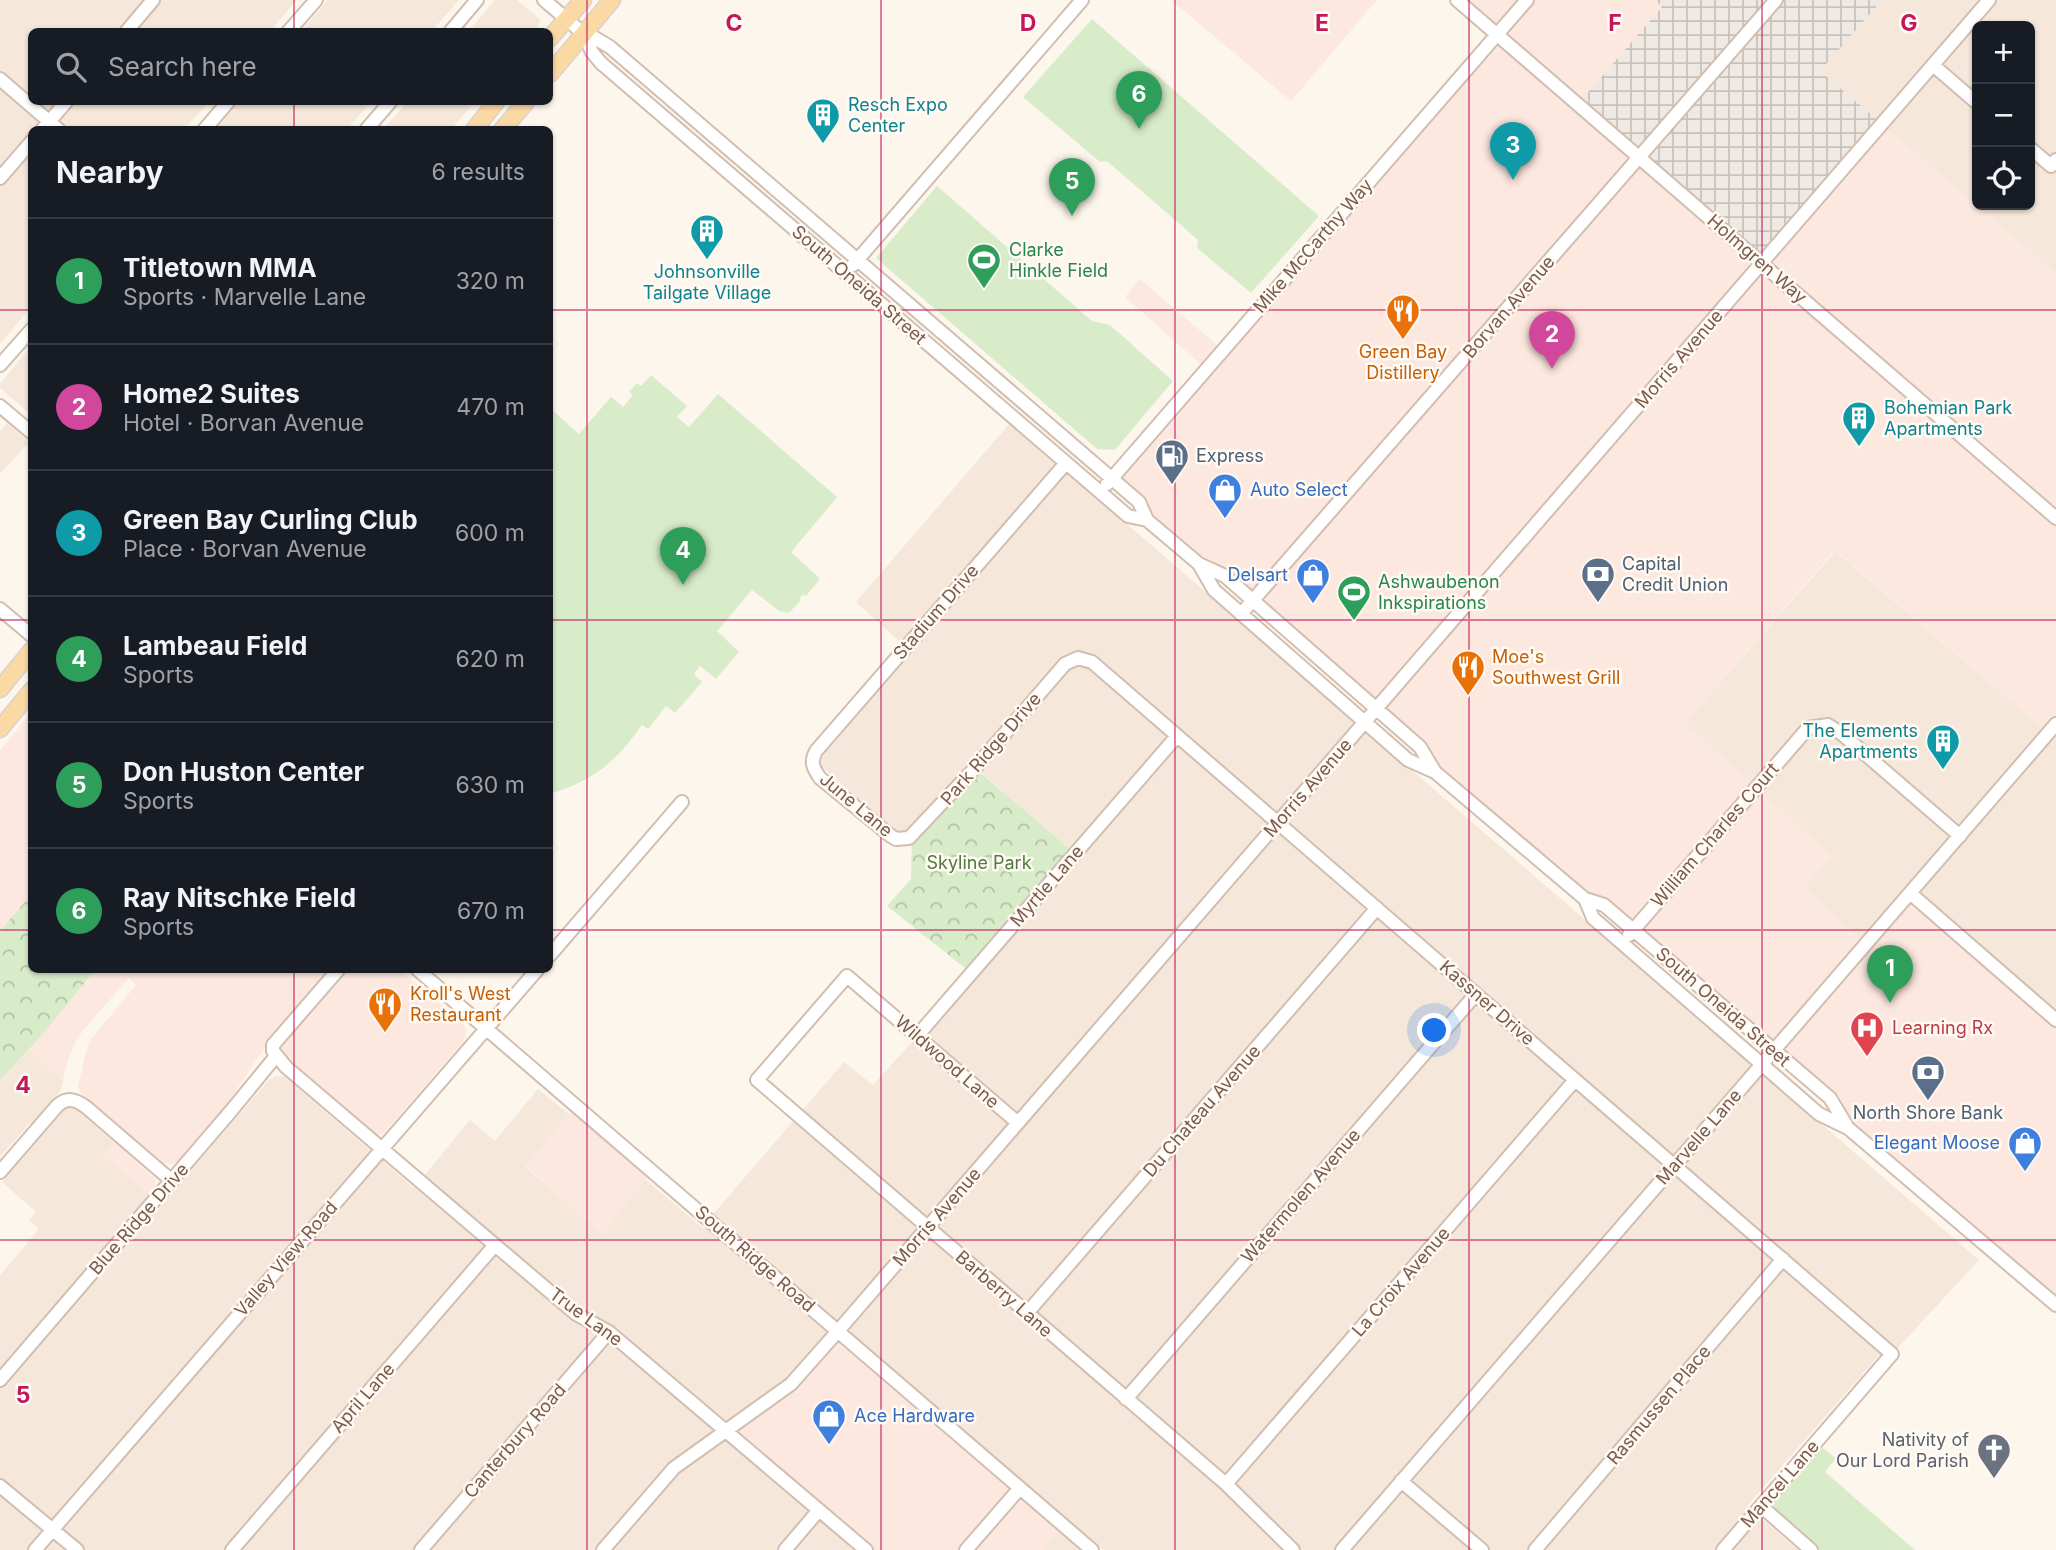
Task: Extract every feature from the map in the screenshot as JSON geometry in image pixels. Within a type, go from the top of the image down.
[{"type":"main road","points":[[553,34],[583,0]]},
{"type":"main road","points":[[553,70],[612,0]]},
{"type":"main road","points":[[477,126],[494,105]]},
{"type":"main road","points":[[505,126],[523,105]]},
{"type":"main road","points":[[0,689],[28,655]]},
{"type":"main road","points":[[0,729],[28,695]]},
{"type":"street","points":[[129,28],[153,0]]},
{"type":"street","points":[[292,28],[316,0]]},
{"type":"street","points":[[453,28],[477,0]]},
{"type":"street","name":"South Oneida Street","points":[[544,0],[583,34],[598,60],[1128,516],[1147,520]]},
{"type":"street","points":[[846,273],[1082,0]]},
{"type":"street","name":"Holmgren Way","points":[[1457,0],[2056,518]]},
{"type":"street","name":"Mike McCarthy Way","points":[[1100,492],[1527,0]]},
{"type":"street","name":"Borvan Avenue","points":[[1241,614],[1776,0]]},
{"type":"street","name":"Morris Avenue","points":[[603,1550],[674,1468],[790,1384],[838,1331],[1989,0]]},
{"type":"street","name":"South Oneida Street","points":[[583,34],[607,44],[1112,478],[1139,502],[1147,520],[1199,564],[1224,576],[1254,600],[1420,747],[1435,772]]},
{"type":"street","points":[[1933,65],[1972,99]]},
{"type":"street","points":[[0,79],[49,126]]},
{"type":"street","points":[[51,126],[64,105]]},
{"type":"street","points":[[207,126],[225,105]]},
{"type":"street","points":[[369,126],[387,105]]},
{"type":"street","points":[[0,178],[28,146]]},
{"type":"street","points":[[2035,151],[2053,163]]},
{"type":"street","points":[[0,365],[28,334]]},
{"type":"street","points":[[0,406],[28,430]]},
{"type":"street","name":"Stadium Drive","points":[[812,764],[816,751],[1066,463]]},
{"type":"street","name":"South Oneida Street","points":[[1199,564],[1214,590],[1365,723],[1408,760],[1435,772],[1585,899],[1604,905],[1634,930],[1830,1098],[1848,1128]]},
{"type":"street","points":[[0,609],[28,633]]},
{"type":"street","name":"Kassner Drive","points":[[1078,658],[1092,662],[1892,1354]]},
{"type":"street","name":"Park Ridge Drive","points":[[903,840],[912,837],[1065,664],[1078,658]]},
{"type":"street","name":"Marvelle Lane","points":[[1342,1550],[2056,724]]},
{"type":"street","name":"William Charles Court","points":[[1622,943],[1808,728],[1828,725],[1842,734],[1959,836]]},
{"type":"street","name":"Myrtle Lane","points":[[917,1036],[1177,736]]},
{"type":"street","name":"June Lane","points":[[812,764],[820,778],[891,836],[903,840]]},
{"type":"street","points":[[553,952],[682,802]]},
{"type":"street","points":[[1910,893],[2056,1020]]},
{"type":"street","name":"South Oneida Street","points":[[1585,899],[1593,918],[1819,1114],[1848,1128],[2056,1305]]},
{"type":"street","name":"Du Chateau Avenue","points":[[1027,1313],[1377,908]]},
{"type":"street","name":"Blue Ridge Drive","points":[[0,1380],[276,1056],[273,1045],[335,973]]},
{"type":"street","name":"South Ridge Road","points":[[422,973],[1092,1550]]},
{"type":"street","name":"Valley View Road","points":[[35,1550],[534,973]]},
{"type":"street","name":"Wildwood Lane","points":[[796,1036],[848,976],[1018,1123]]},
{"type":"street","name":"Watermolen Avenue","points":[[1126,1399],[1476,994]]},
{"type":"street","name":"Barberry Lane","points":[[796,1036],[757,1080],[1226,1483],[1293,1550]]},
{"type":"street","name":"True Lane","points":[[276,1056],[576,1314],[610,1332],[866,1550]]},
{"type":"street","name":"La Croix Avenue","points":[[1226,1483],[1575,1080]]},
{"type":"street","points":[[0,1172],[57,1106],[69,1099],[86,1107],[172,1181]]},
{"type":"street","name":"April Lane","points":[[232,1550],[495,1245]]},
{"type":"street","name":"Rasmussen Place","points":[[1535,1550],[1783,1259]]},
{"type":"street","name":"Canterbury Road","points":[[421,1550],[610,1332]]},
{"type":"street","name":"Mancel Lane","points":[[1723,1550],[1892,1354]]},
{"type":"street","points":[[1401,1481],[1482,1550]]},
{"type":"street","points":[[0,1486],[77,1550]]},
{"type":"street","points":[[966,1550],[1020,1488]]},
{"type":"street","points":[[1761,1506],[1811,1550]]},
{"type":"street","points":[[785,1550],[819,1510]]},
{"type":"shaded area","points":[[0,0],[297,0],[273,28],[28,28],[28,105],[206,105],[187,126],[28,126],[28,311],[0,344]]},
{"type":"shaded area","points":[[328,0],[459,0],[435,28],[304,28]]},
{"type":"shaded area","points":[[495,0],[517,0],[540,19],[537,28],[471,28]]},
{"type":"shaded area","points":[[1171,0],[1377,0],[1291,101]]},
{"type":"shaded area","points":[[1457,0],[1655,0],[1882,124],[1972,202],[1972,210],[1982,210],[2056,274],[2056,739],[1835,550],[1684,723],[1832,856],[1804,888],[1865,945],[1774,1050],[1634,930],[1585,899],[1435,772],[1420,747],[1254,600],[1199,564],[1112,478],[1206,369],[1125,297],[1140,279],[1223,350],[1497,35]]},
{"type":"shaded area","points":[[1655,0],[1882,0],[1820,71],[1882,124],[1762,263],[1578,104],[1662,7]]},
{"type":"shaded area","points":[[1882,0],[2056,0],[2056,274],[1981,210],[2035,210],[2035,21],[1972,21],[1972,202],[1819,71]]},
{"type":"shaded area","points":[[236,105],[368,105],[350,126],[217,126]]},
{"type":"shaded area","points":[[405,105],[472,105],[454,126],[386,126]]},
{"type":"shaded area","points":[[28,350],[28,412],[0,388],[0,384]]},
{"type":"shaded area","points":[[7,423],[28,443],[0,474],[0,431]]},
{"type":"shaded area","points":[[1010,423],[1979,1260],[1895,1351],[1888,1345],[1747,1506],[1798,1550],[0,1550],[0,1275],[39,1229],[29,1220],[36,1212],[2,1182],[57,1118],[56,1115],[62,1107],[73,1107],[115,1143],[104,1155],[162,1204],[269,1080],[276,1076],[285,1077],[414,1188],[470,1120],[495,1141],[538,1089],[569,1114],[526,1167],[602,1233],[645,1179],[704,1229],[709,1219],[844,1062],[873,1085],[1080,857],[969,762],[911,829],[901,832],[892,829],[820,765],[822,755],[911,652],[856,602]]},
{"type":"shaded area","points":[[1834,550],[2056,739],[2056,1020],[1910,894],[1865,945],[1803,887],[1831,856],[1684,723]]},
{"type":"shaded area","points":[[28,716],[28,973],[327,973],[272,1037],[225,1107],[178,1161],[172,1164],[163,1163],[144,1148],[134,1159],[156,1180],[150,1195],[104,1155],[124,1131],[81,1093],[78,1087],[91,1039],[136,985],[129,978],[75,1042],[63,1080],[29,1050],[0,1083],[0,751]]},
{"type":"shaded area","points":[[1915,898],[2056,1020],[2056,1305],[1862,1140],[1830,1098],[1780,1055]]},
{"type":"shaded area","points":[[342,973],[404,973],[462,1022],[467,1031],[463,1042],[385,1132],[379,1135],[280,1051],[282,1044]]},
{"type":"shaded area","points":[[29,1050],[63,1080],[61,1090],[36,1122],[30,1123],[0,1157],[0,1083]]},
{"type":"shaded area","points":[[576,1106],[652,1171],[602,1234],[526,1166]]},
{"type":"shaded area","points":[[838,1331],[1063,1525],[1042,1550],[866,1550],[725,1430],[791,1384]]},
{"type":"green space","points":[[1092,19],[1319,216],[1251,293],[1197,248],[1198,240],[1107,161],[1100,162],[1023,97]]},
{"type":"green space","name":"Clarke Hinkle Field","points":[[937,186],[1092,321],[1110,325],[1173,381],[1115,450],[1097,449],[876,258]]},
{"type":"green space","points":[[651,375],[687,406],[677,417],[689,427],[718,394],[837,497],[791,552],[820,579],[806,596],[803,594],[789,613],[779,611],[752,590],[717,631],[739,652],[716,679],[700,666],[694,674],[702,682],[675,713],[666,706],[648,729],[642,725],[613,760],[579,783],[553,793],[553,411],[579,434],[611,397],[623,407],[633,395],[629,392],[637,383],[641,386]]},
{"type":"green space","name":"Skyline Park","points":[[975,768],[1075,853],[971,973],[887,906],[911,879],[912,837]]},
{"type":"green space","points":[[28,898],[28,973],[93,973],[0,1081],[0,931]]},
{"type":"green space","points":[[1821,1447],[1836,1458],[1825,1472],[1915,1550],[1820,1550],[1775,1512],[1776,1499]]},
{"type":"place","name":"Ray Nitschke Field","points":[[1139,129]]},
{"type":"place","name":"Resch Expo Center","points":[[823,145]]},
{"type":"place","name":"Green Bay Curling Club","points":[[1513,180]]},
{"type":"place","name":"Don Huston Center","points":[[1072,216]]},
{"type":"place","name":"Johnsonville Tailgate Village","points":[[707,261]]},
{"type":"place","name":"Clarke Hinkle Field","points":[[984,290]]},
{"type":"place","name":"Green Bay Distillery","points":[[1403,341]]},
{"type":"place","name":"Home2 Suites","points":[[1552,369]]},
{"type":"place","name":"Bohemian Park Apartments","points":[[1859,448]]},
{"type":"place","name":"Express","points":[[1172,486]]},
{"type":"place","name":"Auto Select","points":[[1225,520]]},
{"type":"place","name":"Lambeau Field","points":[[683,585]]},
{"type":"place","name":"Capital Credit Union","points":[[1598,604]]},
{"type":"place","name":"Delsart","points":[[1313,605]]},
{"type":"place","name":"Ashwaubenon Inkspirations","points":[[1354,622]]},
{"type":"place","name":"Moe's Southwest Grill","points":[[1468,697]]},
{"type":"place","name":"The Elements Apartments","points":[[1943,771]]},
{"type":"place","name":"Titletown MMA","points":[[1890,1003]]},
{"type":"place","name":"Kroll's West Restaurant","points":[[385,1034]]},
{"type":"place","name":"Learning Rx","points":[[1867,1058]]},
{"type":"place","name":"North Shore Bank","points":[[1928,1102]]},
{"type":"place","name":"Elegant Moose","points":[[2025,1173]]},
{"type":"place","name":"Ace Hardware","points":[[829,1446]]},
{"type":"place","name":"Nativity of Our Lord Parish","points":[[1994,1480]]}]
